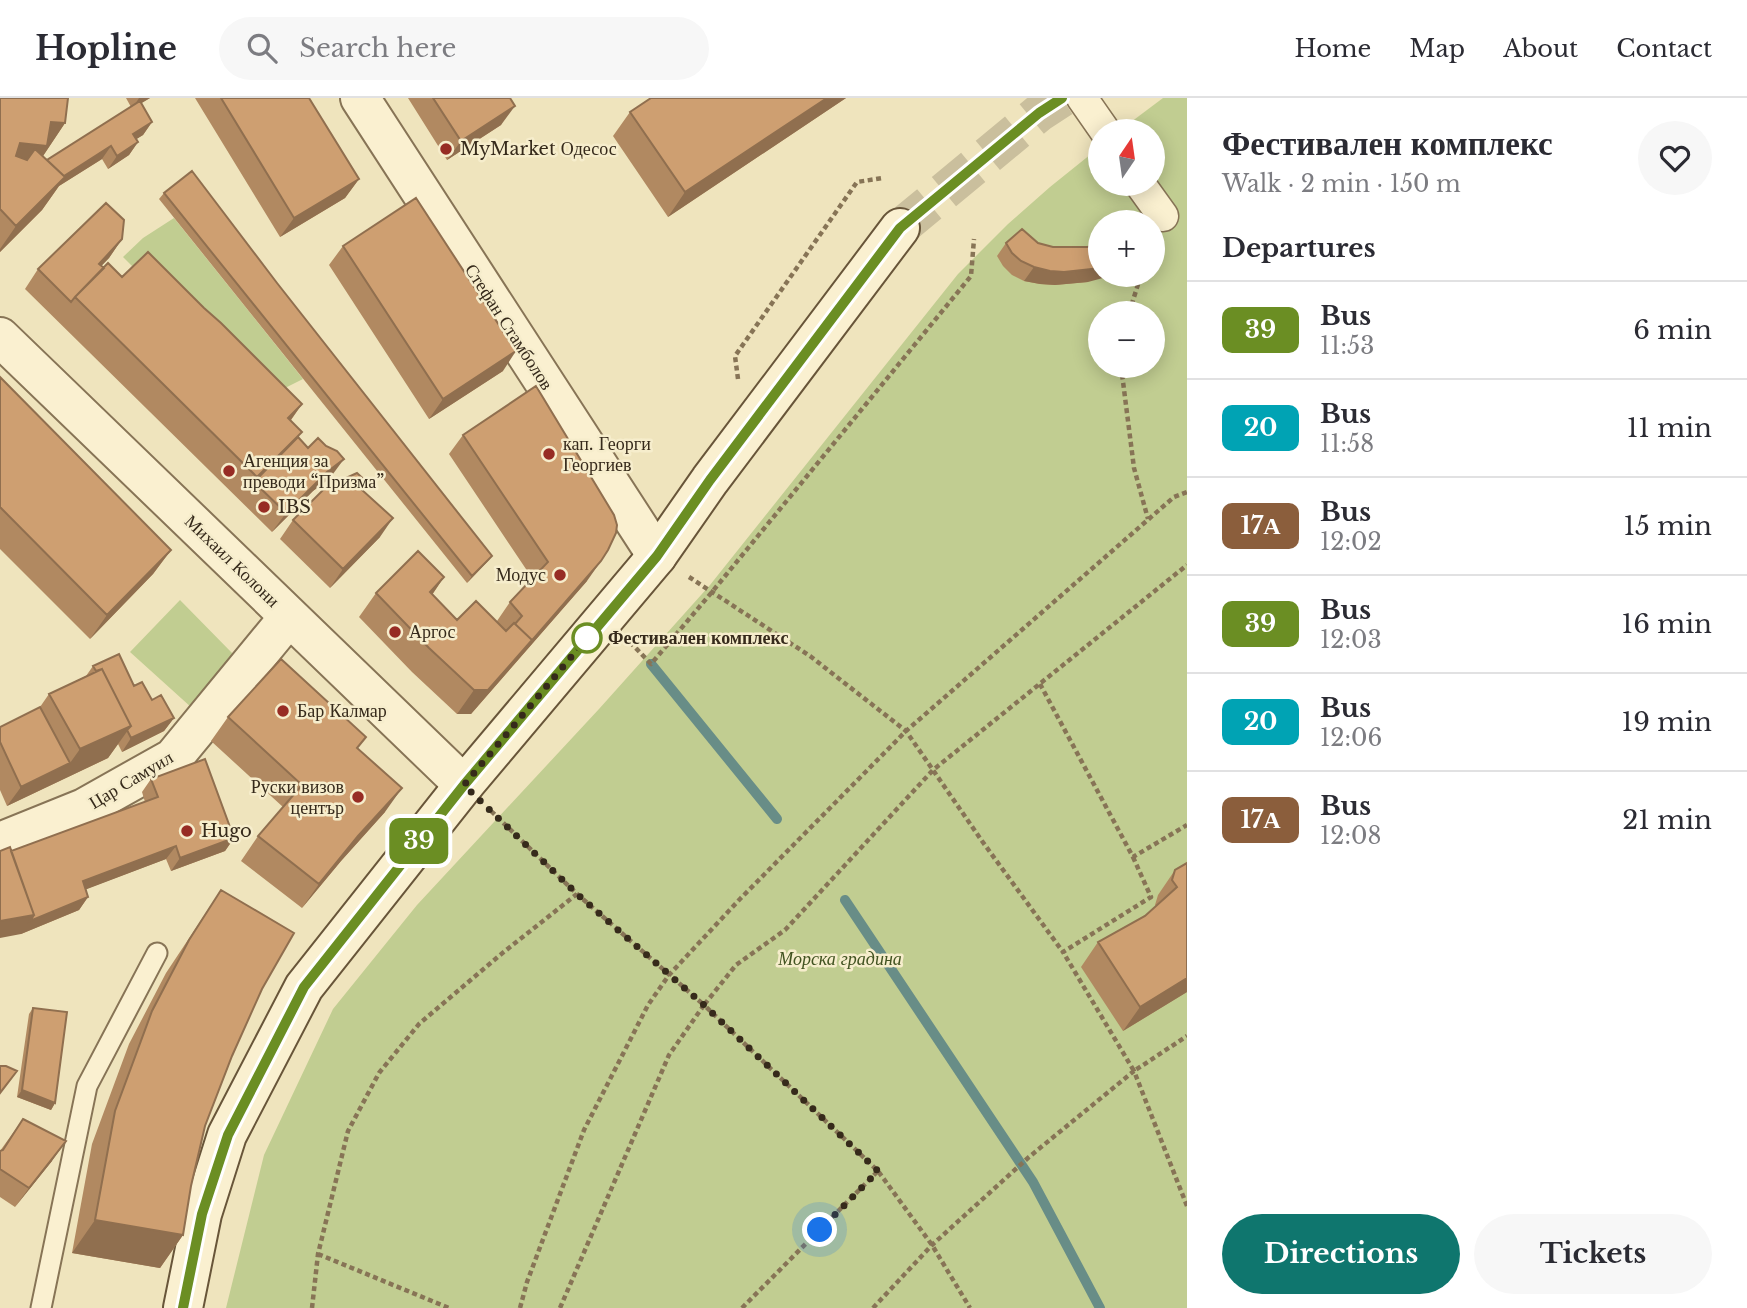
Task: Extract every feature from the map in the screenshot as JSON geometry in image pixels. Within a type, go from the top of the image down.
[{"type":"street","name":"Стефан Стамболов","points":[[360,98],[657,556]]},
{"type":"street","points":[[1082,98],[1097,119]]},
{"type":"street","points":[[183,1308],[202,1214],[228,1135],[304,987],[464,785],[657,556],[710,480],[900,228]]},
{"type":"street","name":"Михаил Колони","points":[[0,337],[464,785]]},
{"type":"street","name":"Цар Самуил","points":[[0,842],[85,808],[173,758],[289,617]]},
{"type":"lane","points":[[41,1308],[88,1086],[157,953]]},
{"type":"path","points":[[735,356],[857,182],[883,178]]},
{"type":"path","points":[[606,616],[651,664],[971,276],[974,239]]},
{"type":"path","points":[[1123,378],[1134,468],[1148,519]]},
{"type":"path","points":[[520,1308],[527,1282],[584,1130],[648,1005],[669,975],[906,730],[1148,519],[1174,497],[1187,492]]},
{"type":"path","points":[[657,556],[810,656],[906,730],[1063,952],[1134,1071],[1187,1206]]},
{"type":"path","points":[[560,1308],[668,1055],[736,965],[785,930],[933,770],[1187,565]]},
{"type":"path","points":[[1040,684],[1133,857],[1151,897],[1063,952]]},
{"type":"path","points":[[464,785],[577,894],[704,1005],[878,1171],[932,1245],[970,1308]]},
{"type":"path","points":[[1133,857],[1187,825]]},
{"type":"path","points":[[312,1308],[318,1254],[348,1131],[379,1073],[419,1024],[577,894]]},
{"type":"path","points":[[873,1308],[932,1245],[1030,1157],[1134,1071],[1187,1036]]},
{"type":"path","points":[[742,1308],[878,1171]]},
{"type":"path","points":[[318,1254],[449,1308]]},
{"type":"green space","name":"Морска градина","points":[[1163,98],[1187,98],[1187,1308],[226,1308],[264,1155],[333,1009],[417,905],[710,585],[958,274],[1050,187],[1088,156],[1088,196],[1166,196],[1166,119],[1135,119]]},
{"type":"green space","points":[[174,218],[303,379],[273,394],[210,344],[123,257],[143,238]]},
{"type":"green space","points":[[180,600],[233,654],[192,708],[130,652]]},
{"type":"building","points":[[0,98],[68,98],[65,123],[51,122],[47,146],[20,143],[16,156],[27,160],[35,149],[65,177],[16,226],[0,209]]},
{"type":"building","points":[[221,98],[309,98],[359,179],[294,218]]},
{"type":"building","points":[[433,98],[510,98],[515,106],[461,141]]},
{"type":"building","points":[[651,98],[827,98],[685,192],[630,112]]},
{"type":"building","points":[[140,101],[152,122],[133,134],[138,142],[117,156],[111,146],[64,176],[47,160]]},
{"type":"building","points":[[192,171],[492,556],[472,576],[164,193]]},
{"type":"building","points":[[416,198],[516,351],[443,399],[343,246]]},
{"type":"building","points":[[106,203],[124,220],[122,239],[99,264],[104,268],[71,302],[38,269]]},
{"type":"building","points":[[1022,229],[1038,243],[1053,247],[1088,247],[1088,269],[1064,272],[1034,267],[1021,261],[1006,243]]},
{"type":"building","points":[[148,252],[302,404],[288,418],[302,432],[257,477],[75,297],[108,263],[122,277]]},
{"type":"building","points":[[0,377],[171,550],[107,615],[0,507]]},
{"type":"building","points":[[536,386],[614,515],[617,525],[616,533],[601,561],[528,645],[532,640],[515,624],[522,616],[510,602],[548,562],[463,435]]},
{"type":"building","points":[[298,437],[308,448],[318,438],[344,459],[286,513],[254,482]]},
{"type":"building","points":[[357,473],[368,483],[362,490],[393,518],[343,569],[293,520],[326,487]]},
{"type":"building","points":[[418,551],[444,577],[430,592],[457,620],[476,601],[506,631],[514,623],[532,640],[488,690],[474,690],[376,593]]},
{"type":"building","points":[[119,654],[134,686],[142,682],[152,700],[161,695],[174,718],[131,738],[127,730],[131,726],[102,669],[96,671],[93,666]]},
{"type":"building","points":[[281,659],[366,737],[357,748],[402,788],[319,884],[258,836],[302,785],[228,717]]},
{"type":"building","points":[[102,669],[131,726],[80,749],[49,694]]},
{"type":"building","points":[[40,707],[70,763],[21,787],[0,742],[0,727]]},
{"type":"building","points":[[205,759],[234,838],[180,858],[176,846],[83,881],[88,897],[30,921],[34,915],[11,851],[158,797],[151,779]]},
{"type":"building","points":[[10,847],[34,915],[0,921],[0,851]]},
{"type":"building","points":[[1187,863],[1187,978],[1140,1007],[1098,942],[1145,916],[1177,887],[1172,880],[1175,870]]},
{"type":"building","points":[[221,890],[294,933],[262,989],[205,1126],[183,1235],[95,1220],[115,1111],[152,1011],[189,940]]},
{"type":"building","points":[[33,1008],[67,1012],[55,1103],[22,1090]]},
{"type":"building","points":[[0,1066],[17,1071],[0,1093]]},
{"type":"building","points":[[23,1119],[66,1141],[29,1188],[0,1169],[0,1151]]},
{"type":"waterway","points":[[651,664],[777,819]]},
{"type":"waterway","points":[[845,900],[1033,1182],[1100,1308]]},
{"type":"tunnel","points":[[900,228],[1039,113],[1062,98]]},
{"type":"bus line","name":"39","points":[[183,1308],[202,1214],[228,1135],[304,987],[464,785],[657,556],[710,480],[900,228],[1039,113],[1062,98]]},
{"type":"place","name":"MyMarket Одесос","points":[[446,149]]},
{"type":"place","name":"кап. Георги Георгиев","points":[[549,454]]},
{"type":"place","name":"Агенция за преводи “Призма”","points":[[229,471]]},
{"type":"place","name":"IBS","points":[[264,507]]},
{"type":"place","name":"Модус","points":[[560,575]]},
{"type":"place","name":"Аргос","points":[[395,632]]},
{"type":"place","name":"Фестивален комплекс","points":[[587,638]]},
{"type":"place","name":"Бар Калмар","points":[[283,711]]},
{"type":"place","name":"Руски визов център","points":[[358,797]]},
{"type":"place","name":"Hugo","points":[[187,831]]},
{"type":"route","points":[[587,638],[464,785],[577,894],[704,1005],[878,1171],[820,1230]]}]
